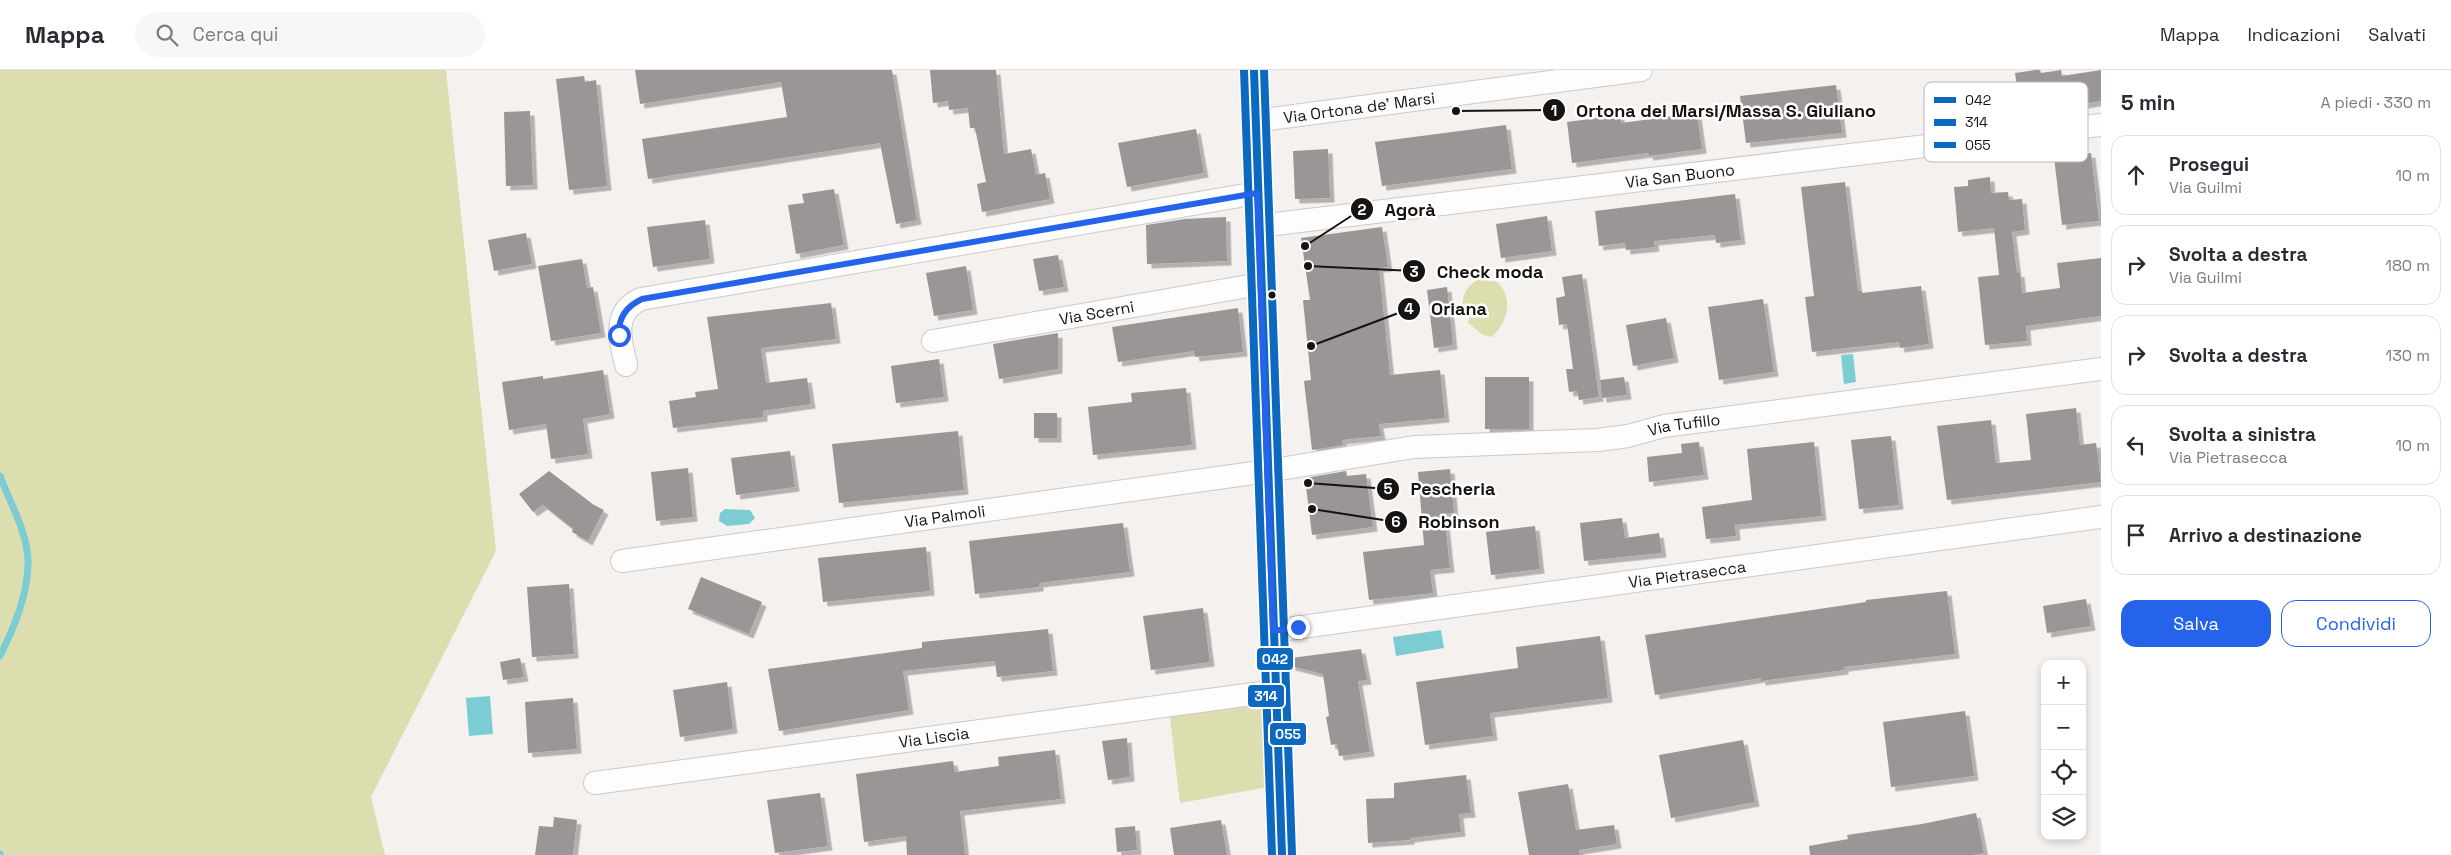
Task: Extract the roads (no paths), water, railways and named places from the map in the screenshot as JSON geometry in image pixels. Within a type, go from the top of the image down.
[{"type":"street","points":[[1254,70],[1260,284],[1282,855]]},
{"type":"street","name":"Via Ortona de' Marsi","points":[[1255,121],[1641,70]]},
{"type":"street","name":"Via San Buono","points":[[2088,127],[2101,125]]},
{"type":"street","name":"Via San Buono","points":[[1258,226],[1924,146]]},
{"type":"street","points":[[626,365],[619,335],[620,324],[630,306],[642,299],[1257,193]]},
{"type":"street","name":"Via Scerni","points":[[932,341],[1260,284]]},
{"type":"street","name":"Via Tufillo","points":[[1268,471],[1431,445],[1615,438],[1674,425],[2101,369]]},
{"type":"street","name":"Via Palmoli","points":[[622,561],[1268,471]]},
{"type":"street","name":"Via Pietrasecca","points":[[1273,631],[2101,517]]},
{"type":"street","name":"Via Liscia","points":[[595,782],[1275,691]]},
{"type":"water","points":[[1853,354],[1856,382],[1844,384],[1841,355]]},
{"type":"water","points":[[725,509],[750,510],[755,518],[749,524],[727,526],[719,521],[720,513]]},
{"type":"water","points":[[1441,630],[1444,648],[1396,656],[1393,637]]},
{"type":"water","points":[[490,696],[493,734],[469,736],[466,698]]},
{"type":"waterway","points":[[0,476],[22,531],[28,564],[22,600],[15,623],[0,656]]},
{"type":"place","name":"Ortona dei Marsi/Massa S. Giuliano","points":[[1456,111]]},
{"type":"place","name":"Agorà","points":[[1305,246]]},
{"type":"place","name":"Check moda","points":[[1308,266]]},
{"type":"place","name":"Oriana","points":[[1311,346]]},
{"type":"place","name":"Pescheria","points":[[1308,483]]},
{"type":"place","name":"Robinson","points":[[1312,509]]}]
